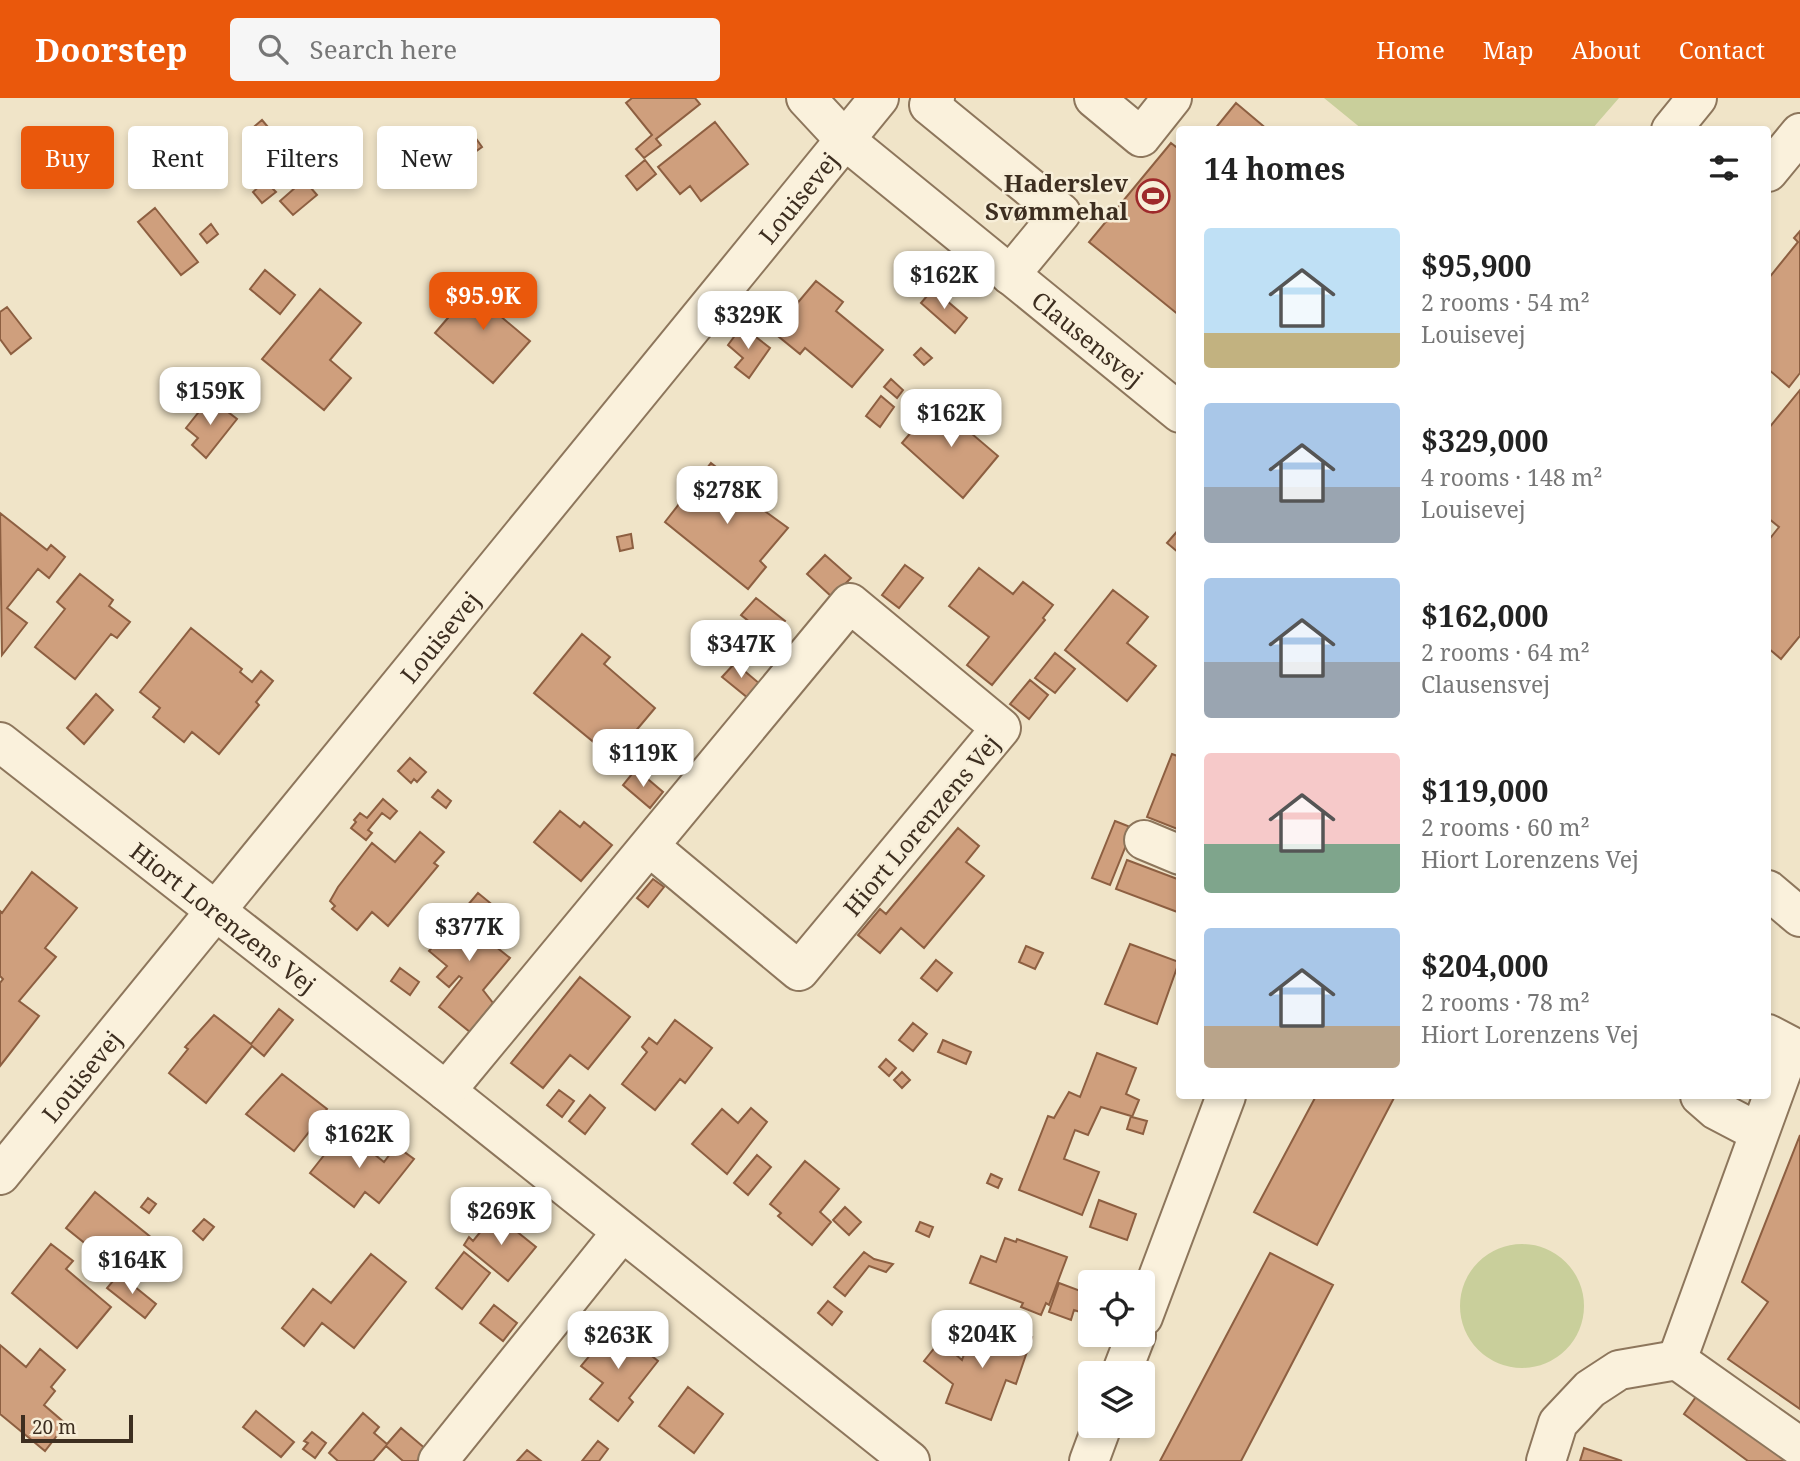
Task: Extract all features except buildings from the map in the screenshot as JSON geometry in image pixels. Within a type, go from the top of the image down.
[{"type":"street","name":"Clausensvej","points":[[806,98],[845,140],[1176,410]]},
{"type":"street","name":"Louisevej","points":[[0,1175],[879,98]]},
{"type":"street","points":[[935,98],[929,105],[1061,213],[1010,275]]},
{"type":"street","points":[[1094,98],[1141,137],[1172,98]]},
{"type":"street","points":[[1674,126],[1697,98]]},
{"type":"street","points":[[1771,168],[1800,133]]},
{"type":"street","name":"Hiort Lorenzens Vej","points":[[446,1091],[850,603],[1001,728],[799,971],[649,846]]},
{"type":"street","name":"Hiort Lorenzens Vej","points":[[0,742],[446,1091],[909,1461]]},
{"type":"street","points":[[1144,841],[1176,853]]},
{"type":"street","points":[[1771,893],[1800,917]]},
{"type":"street","points":[[1771,1036],[1791,1046],[1771,1098]]},
{"type":"street","points":[[1155,1285],[1225,1099]]},
{"type":"street","points":[[1703,1099],[1716,1110],[1758,1132]]},
{"type":"street","points":[[1677,1360],[1771,1099]]},
{"type":"street","points":[[439,1461],[622,1232]]},
{"type":"street","points":[[1546,1461],[1558,1423],[1590,1388],[1619,1370],[1677,1360],[1800,1447]]},
{"type":"street","points":[[1089,1461],[1098,1438]]},
{"type":"green space","points":[[1324,98],[1619,98],[1595,126],[1358,126]]},
{"type":"green space","points":[[1522,1244],[1546,1248],[1566,1262],[1580,1282],[1584,1306],[1580,1330],[1566,1350],[1546,1364],[1522,1368],[1498,1364],[1478,1350],[1464,1330],[1460,1306],[1464,1282],[1478,1262],[1498,1248]]},
{"type":"place","name":"Haderslev Svømmehal","points":[[1153,196]]}]
